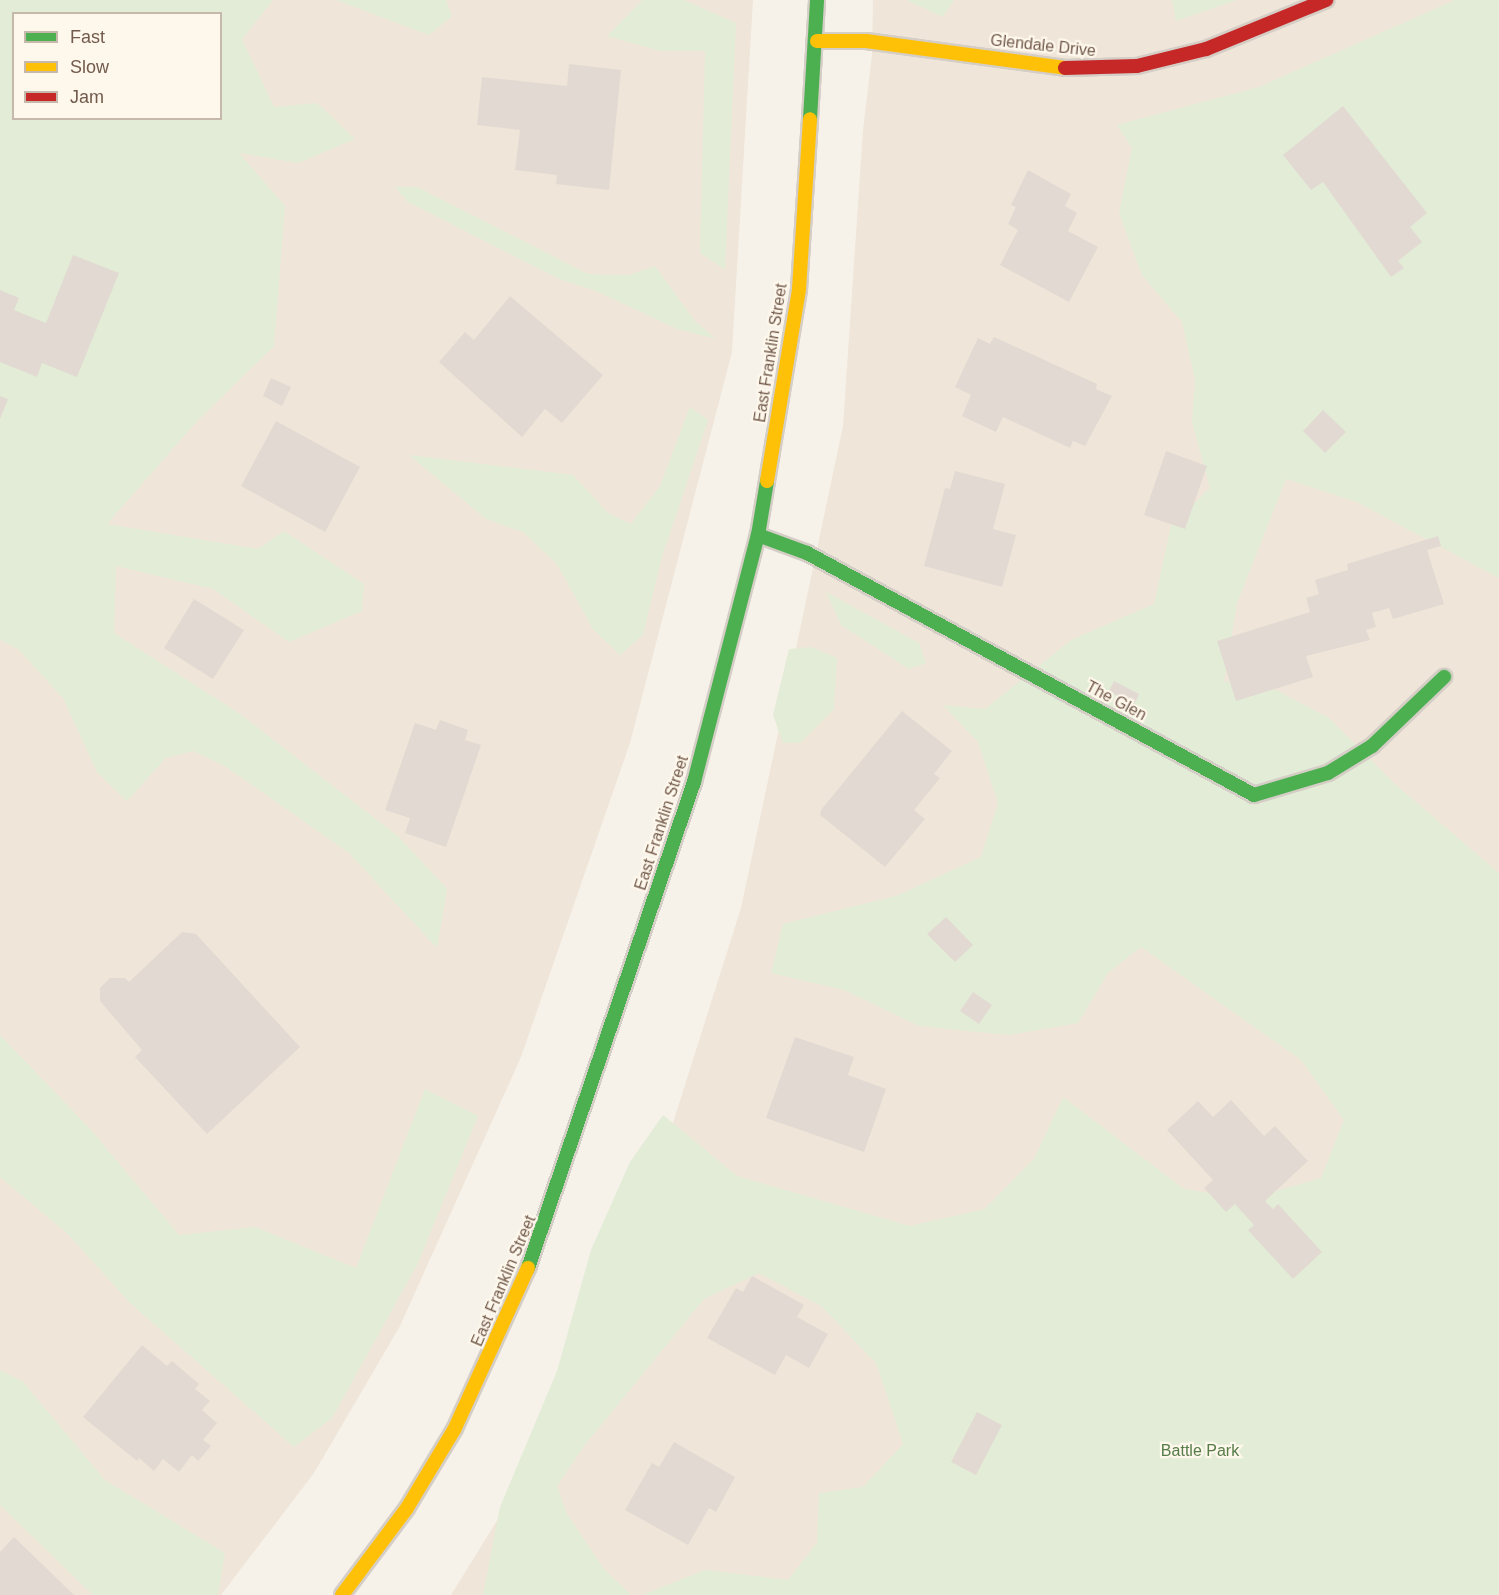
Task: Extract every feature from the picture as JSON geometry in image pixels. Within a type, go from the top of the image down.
[{"type":"main road","name":"East Franklin Street","points":[[342,1595],[407,1508],[455,1428],[509,1317],[551,1210],[694,782],[758,535],[800,289],[817,42],[817,0]]},
{"type":"main road","name":"Glendale Drive","points":[[817,42],[866,41],[1058,68],[1137,66],[1206,50],[1326,0]]},
{"type":"main road","name":"The Glen","points":[[758,535],[807,553],[1254,795],[1328,773],[1354,757],[1414,709],[1444,677]]},
{"type":"shaded area","points":[[0,0],[753,0],[732,352],[630,743],[521,1057],[400,1326],[314,1473],[221,1595],[0,1595]]},
{"type":"shaded area","points":[[873,0],[1499,0],[1499,1200],[1005,1595],[451,1595],[532,1464],[652,1189],[741,908],[843,426],[863,130],[872,55]]},
{"type":"green space","points":[[0,0],[273,0],[242,39],[274,107],[317,103],[355,139],[298,163],[239,153],[285,206],[274,346],[199,419],[107,524],[258,549],[284,531],[364,584],[362,611],[289,642],[213,589],[116,566],[114,633],[240,714],[399,837],[447,889],[437,948],[349,853],[225,766],[193,751],[166,758],[127,801],[97,772],[63,698],[18,649],[0,640]]},
{"type":"green space","points":[[336,0],[446,0],[452,16],[429,35]]},
{"type":"green space","points":[[642,0],[684,0],[736,23],[725,270],[700,253],[705,51],[660,51],[607,36]]},
{"type":"green space","points":[[906,0],[954,0],[943,17]]},
{"type":"green space","points":[[1172,0],[1237,0],[1176,21]]},
{"type":"green space","name":"Battle Park","points":[[1455,0],[1499,0],[1499,578],[1357,502],[1286,479],[1237,603],[1224,681],[1276,690],[1329,718],[1395,784],[1499,873],[1499,1595],[642,1595],[705,1570],[788,1580],[817,1543],[819,1493],[863,1487],[903,1444],[876,1363],[821,1306],[759,1273],[704,1299],[584,1446],[557,1486],[567,1514],[603,1568],[631,1595],[483,1595],[500,1507],[557,1371],[591,1250],[630,1162],[663,1115],[737,1176],[910,1226],[985,1209],[1034,1159],[1063,1097],[1184,1189],[1248,1199],[1321,1178],[1344,1120],[1301,1060],[1141,947],[1108,973],[1078,1023],[1008,1035],[919,1026],[844,990],[771,973],[783,924],[896,896],[981,857],[998,803],[978,742],[943,705],[985,709],[1071,640],[1154,604],[1171,526],[1210,488],[1192,422],[1195,380],[1182,322],[1142,275],[1119,213],[1132,148],[1117,125],[1259,87]]},
{"type":"green space","points":[[395,187],[417,187],[588,274],[629,275],[655,266],[695,321],[716,339],[677,329],[596,291],[559,279],[408,202]]},
{"type":"green space","points":[[690,407],[708,420],[661,560],[643,635],[620,655],[593,629],[557,564],[523,532],[486,519],[409,455],[573,475],[608,513],[631,524],[660,486]]},
{"type":"green space","points":[[826,592],[919,643],[926,663],[909,669],[841,625]]},
{"type":"green space","points":[[812,647],[837,658],[834,709],[800,743],[783,743],[773,715],[789,649]]},
{"type":"green space","points":[[0,1035],[91,1130],[179,1235],[255,1227],[356,1268],[425,1089],[478,1116],[418,1263],[332,1418],[294,1447],[129,1302],[68,1234],[0,1177]]},
{"type":"green space","points":[[0,1370],[23,1382],[105,1480],[225,1553],[218,1595],[93,1595],[0,1505]]},
{"type":"building","points":[[569,64],[621,70],[609,190],[556,184],[557,175],[515,170],[520,130],[477,125],[482,77],[567,86]]},
{"type":"building","points":[[1343,106],[1427,213],[1410,227],[1422,242],[1398,261],[1404,268],[1391,277],[1323,182],[1311,190],[1283,155]]},
{"type":"building","points":[[1028,170],[1071,194],[1065,206],[1077,213],[1068,231],[1098,247],[1069,302],[1000,265],[1018,230],[1008,224],[1016,207],[1011,205]]},
{"type":"building","points":[[73,255],[119,273],[77,377],[42,363],[37,377],[0,362],[0,290],[19,298],[14,310],[46,323]]},
{"type":"building","points":[[510,296],[603,375],[562,423],[545,409],[522,437],[439,362],[465,332],[474,340]]},
{"type":"building","points":[[994,337],[1097,384],[1096,389],[1112,396],[1085,446],[1073,441],[1070,448],[1003,417],[996,432],[962,416],[971,395],[955,387],[978,338],[990,344]]},
{"type":"building","points":[[271,378],[291,387],[282,406],[263,396]]},
{"type":"building","points":[[0,396],[8,399],[0,419]]},
{"type":"building","points":[[1323,410],[1346,432],[1325,453],[1303,431]]},
{"type":"building","points":[[276,421],[360,467],[325,532],[241,486]]},
{"type":"building","points":[[1166,451],[1207,466],[1185,529],[1144,515]]},
{"type":"building","points":[[955,471],[1005,484],[993,529],[1016,535],[1002,587],[924,566],[945,488],[950,489]]},
{"type":"building","points":[[1438,536],[1441,546],[1427,550],[1444,604],[1393,619],[1389,608],[1372,613],[1376,627],[1366,630],[1370,640],[1306,656],[1313,677],[1236,701],[1217,641],[1310,612],[1306,598],[1319,594],[1315,580],[1348,570],[1347,564]]},
{"type":"building","points":[[194,599],[244,630],[213,679],[164,648]]},
{"type":"building","points":[[1114,681],[1139,694],[1134,705],[1109,691]]},
{"type":"building","points":[[902,711],[952,751],[934,774],[940,778],[914,810],[925,819],[885,867],[820,815],[821,810]]},
{"type":"building","points":[[440,720],[468,730],[465,740],[481,745],[446,847],[405,833],[410,818],[385,810],[415,723],[436,730]]},
{"type":"building","points":[[946,917],[973,945],[955,962],[927,934]]},
{"type":"building","points":[[182,932],[196,934],[300,1047],[207,1134],[135,1057],[142,1050],[100,1001],[100,988],[110,978],[125,978],[129,982]]},
{"type":"building","points":[[973,992],[992,1005],[979,1024],[960,1011]]},
{"type":"building","points":[[795,1037],[854,1057],[848,1075],[886,1089],[864,1152],[766,1118]]},
{"type":"building","points":[[1231,1100],[1264,1136],[1275,1126],[1308,1161],[1265,1201],[1273,1209],[1278,1204],[1322,1252],[1293,1279],[1248,1230],[1254,1225],[1235,1204],[1226,1212],[1204,1188],[1213,1180],[1167,1130],[1198,1101],[1213,1117]]},
{"type":"building","points":[[752,1276],[804,1305],[797,1317],[828,1334],[809,1368],[786,1355],[775,1375],[707,1338],[736,1288],[743,1292]]},
{"type":"building","points":[[142,1345],[167,1366],[172,1361],[199,1384],[195,1389],[210,1401],[202,1410],[217,1423],[203,1440],[211,1446],[198,1461],[192,1455],[179,1472],[163,1459],[154,1471],[139,1458],[137,1461],[83,1417]]},
{"type":"building","points":[[977,1412],[1002,1425],[976,1475],[951,1462]]},
{"type":"building","points":[[674,1442],[735,1477],[716,1512],[709,1508],[688,1545],[625,1510],[652,1463],[659,1467]]},
{"type":"building","points":[[14,1537],[74,1595],[0,1595],[0,1552]]},
{"type":"traffic: fast","points":[[810,119],[817,0]]},
{"type":"traffic: fast","points":[[528,1268],[694,782],[758,535],[767,481]]},
{"type":"traffic: fast","points":[[758,535],[807,553],[1254,795],[1328,773],[1372,746],[1444,677]]},
{"type":"traffic: slow","points":[[817,41],[866,41],[1065,68]]},
{"type":"traffic: slow","points":[[767,481],[799,289],[810,119]]},
{"type":"traffic: slow","points":[[342,1595],[407,1508],[455,1428],[528,1268]]},
{"type":"traffic: jam","points":[[1065,68],[1137,66],[1206,49],[1326,0]]}]
